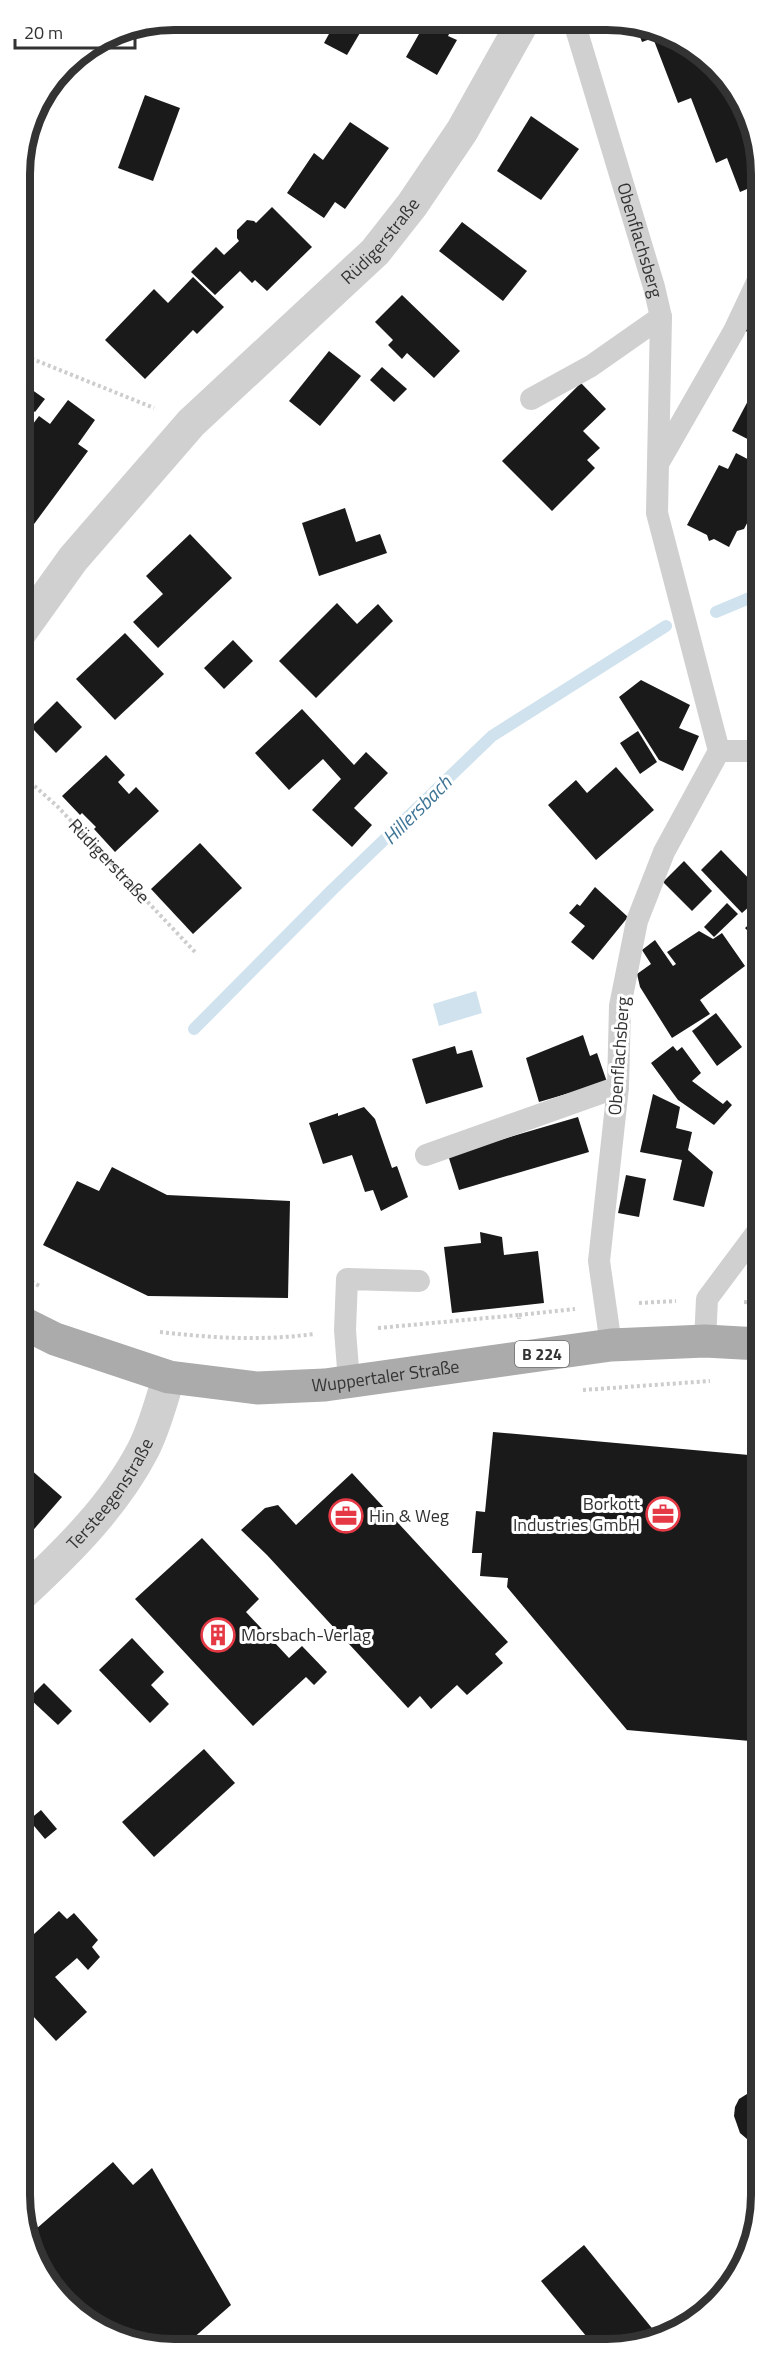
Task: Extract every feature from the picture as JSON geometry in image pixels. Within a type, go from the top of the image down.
[{"type":"main road","name":"Wuppertaler Straße","points":[[30,1326],[55,1339],[169,1377],[257,1388],[291,1388],[349,1382],[611,1345],[705,1341],[751,1344]]},
{"type":"street","name":"Rüdigerstraße","points":[[30,619],[73,559],[191,423],[375,252],[412,205],[462,131],[519,30]]},
{"type":"street","name":"Tersteegenstraße","points":[[30,1587],[68,1551],[130,1472],[143,1449],[169,1377]]},
{"type":"lane","name":"Obenflachsberg","points":[[576,30],[661,317],[657,513],[719,751],[664,852],[637,921],[620,1006],[618,1086],[599,1262],[611,1345]]},
{"type":"lane","name":"Obenflachsberg","points":[[658,465],[734,331],[751,295]]},
{"type":"lane","points":[[531,399],[591,366],[661,317]]},
{"type":"lane","points":[[719,751],[751,752]]},
{"type":"lane","points":[[426,1155],[618,1086]]},
{"type":"lane","points":[[705,1341],[707,1299],[751,1240]]},
{"type":"lane","points":[[349,1382],[345,1330],[347,1279],[420,1281]]},
{"type":"path","points":[[30,358],[191,423]]},
{"type":"path","name":"Rüdigerstraße","points":[[30,782],[57,806],[195,952]]},
{"type":"path","points":[[572,1390],[711,1381]]},
{"type":"water","points":[[476,991],[482,1013],[439,1026],[433,1004]]},
{"type":"building","points":[[331,30],[362,30],[347,55],[324,43]]},
{"type":"building","points":[[421,30],[451,30],[448,36],[457,40],[437,75],[406,57]]},
{"type":"building","points":[[639,34],[653,38],[642,42]]},
{"type":"building","points":[[653,38],[679,49],[695,60],[709,72],[732,102],[748,146],[751,187],[740,192],[727,158],[716,163],[691,98],[678,103]]},
{"type":"building","points":[[145,95],[180,108],[153,181],[118,168]]},
{"type":"building","points":[[531,116],[579,149],[541,200],[497,171]]},
{"type":"building","points":[[350,122],[389,148],[345,209],[335,202],[324,218],[287,193],[314,153],[323,160]]},
{"type":"building","points":[[272,207],[312,247],[267,291],[255,280],[252,283],[240,271],[215,295],[191,272],[216,247],[224,255],[239,241],[237,230],[247,220],[256,223]]},
{"type":"building","points":[[462,222],[527,271],[503,301],[439,251]]},
{"type":"building","points":[[193,277],[224,307],[197,334],[193,330],[145,379],[105,340],[154,289],[168,303]]},
{"type":"building","points":[[402,295],[460,351],[434,378],[407,353],[402,359],[388,345],[393,340],[375,322]]},
{"type":"building","points":[[751,318],[751,334],[744,330]]},
{"type":"building","points":[[329,351],[361,376],[320,426],[289,401]]},
{"type":"building","points":[[382,367],[407,389],[394,402],[370,380]]},
{"type":"building","points":[[581,383],[606,409],[583,431],[600,448],[587,460],[595,468],[552,511],[502,461]]},
{"type":"building","points":[[30,388],[45,399],[35,412],[30,409]]},
{"type":"building","points":[[751,395],[751,441],[732,431]]},
{"type":"building","points":[[68,400],[95,420],[78,444],[88,451],[30,530],[30,428],[39,416],[50,424]]},
{"type":"building","points":[[736,453],[751,461],[751,516],[744,529],[737,531],[729,547],[714,539],[709,541],[707,535],[687,525],[719,465],[728,469]]},
{"type":"building","points":[[345,508],[356,542],[380,534],[387,553],[319,576],[302,523]]},
{"type":"building","points":[[190,534],[232,578],[158,648],[133,622],[163,594],[146,576]]},
{"type":"building","points":[[337,603],[357,624],[378,604],[393,621],[316,698],[279,661]]},
{"type":"building","points":[[125,633],[164,674],[115,720],[76,679]]},
{"type":"building","points":[[233,640],[253,661],[224,689],[204,668]]},
{"type":"building","points":[[641,680],[690,705],[679,728],[699,736],[683,771],[659,760],[619,697]]},
{"type":"building","points":[[57,701],[82,727],[56,753],[31,727]]},
{"type":"building","points":[[302,709],[354,765],[366,752],[388,773],[354,808],[372,825],[352,847],[312,810],[341,779],[323,759],[289,790],[255,753]]},
{"type":"building","points":[[638,731],[657,762],[640,774],[620,743]]},
{"type":"building","points":[[106,755],[125,775],[118,782],[129,794],[136,787],[159,811],[115,852],[94,829],[96,827],[82,813],[80,815],[62,796]]},
{"type":"building","points":[[616,767],[654,810],[596,860],[548,805],[576,780],[587,793]]},
{"type":"building","points":[[200,843],[242,888],[193,934],[151,889]]},
{"type":"building","points":[[721,850],[751,881],[751,905],[742,913],[701,870]]},
{"type":"building","points":[[684,861],[712,891],[692,911],[663,882]]},
{"type":"building","points":[[595,887],[628,917],[593,960],[571,942],[585,926],[569,913],[577,904],[580,906]]},
{"type":"building","points":[[727,903],[738,914],[714,937],[704,927]]},
{"type":"building","points":[[751,923],[751,934],[745,928]]},
{"type":"building","points":[[699,931],[713,939],[722,933],[745,966],[700,1000],[710,1014],[672,1038],[640,987],[637,974],[651,964],[642,950],[655,940],[673,966],[676,964],[667,952]]},
{"type":"building","points":[[716,1013],[742,1047],[717,1066],[692,1031]]},
{"type":"building","points":[[583,1035],[590,1056],[597,1053],[607,1082],[539,1102],[526,1058]]},
{"type":"building","points":[[455,1046],[457,1054],[472,1050],[483,1087],[426,1104],[412,1059]]},
{"type":"building","points":[[673,1046],[677,1051],[682,1047],[701,1073],[692,1081],[723,1104],[727,1100],[732,1105],[714,1125],[678,1100],[651,1063]]},
{"type":"building","points":[[653,1094],[680,1107],[676,1128],[692,1132],[688,1150],[713,1172],[704,1207],[673,1200],[682,1160],[640,1152]]},
{"type":"building","points":[[364,1107],[375,1119],[392,1168],[397,1166],[408,1197],[381,1211],[373,1190],[365,1192],[352,1155],[323,1164],[309,1123]]},
{"type":"building","points":[[578,1117],[589,1152],[459,1190],[448,1155]]},
{"type":"building","points":[[112,1167],[167,1195],[290,1201],[288,1298],[148,1296],[43,1245],[77,1181],[99,1191]]},
{"type":"building","points":[[626,1175],[646,1179],[639,1217],[618,1213]]},
{"type":"building","points":[[480,1232],[502,1237],[504,1255],[538,1251],[544,1303],[452,1313],[444,1247],[481,1243]]},
{"type":"building","points":[[493,1432],[751,1455],[751,1741],[627,1730],[507,1587],[508,1578],[480,1576],[482,1553],[472,1553],[476,1511],[485,1512]]},
{"type":"building","points":[[30,1469],[62,1497],[30,1534]]},
{"type":"building","points":[[352,1473],[508,1642],[495,1654],[503,1663],[467,1695],[457,1685],[431,1709],[420,1696],[408,1708],[267,1555],[241,1530],[265,1508],[278,1505],[296,1525]]},
{"type":"building","name":"Morsbach-Verlag","points":[[202,1538],[259,1599],[246,1612],[289,1658],[302,1646],[327,1672],[314,1685],[306,1677],[253,1726],[135,1599]]},
{"type":"building","points":[[132,1638],[164,1672],[151,1685],[169,1704],[150,1723],[99,1670]]},
{"type":"building","points":[[44,1683],[72,1711],[58,1725],[30,1697]]},
{"type":"building","points":[[204,1749],[235,1783],[154,1857],[122,1822]]},
{"type":"building","points":[[41,1810],[57,1829],[45,1839],[30,1819]]},
{"type":"building","points":[[59,1911],[67,1919],[74,1913],[98,1940],[92,1947],[100,1957],[88,1970],[77,1958],[55,1977],[87,2012],[56,2041],[33,2016],[30,2019],[30,1938]]},
{"type":"building","points":[[751,2092],[751,2140],[740,2133],[734,2116],[739,2099]]},
{"type":"building","points":[[113,2162],[133,2185],[152,2168],[231,2305],[192,2339],[165,2339],[119,2328],[102,2320],[72,2297],[54,2275],[45,2259],[35,2230]]},
{"type":"building","points":[[584,2245],[654,2331],[616,2339],[588,2339],[541,2281]]},
{"type":"waterway","name":"Hillersbach","points":[[716,612],[751,597]]},
{"type":"waterway","name":"Hillersbach","points":[[194,1029],[332,890],[492,736],[666,626]]},
{"type":"place","name":"Borkott Industries GmbH","points":[[663,1514]]},
{"type":"place","name":"Hin & Weg","points":[[346,1516]]},
{"type":"place","name":"Morsbach-Verlag","points":[[218,1635]]}]
